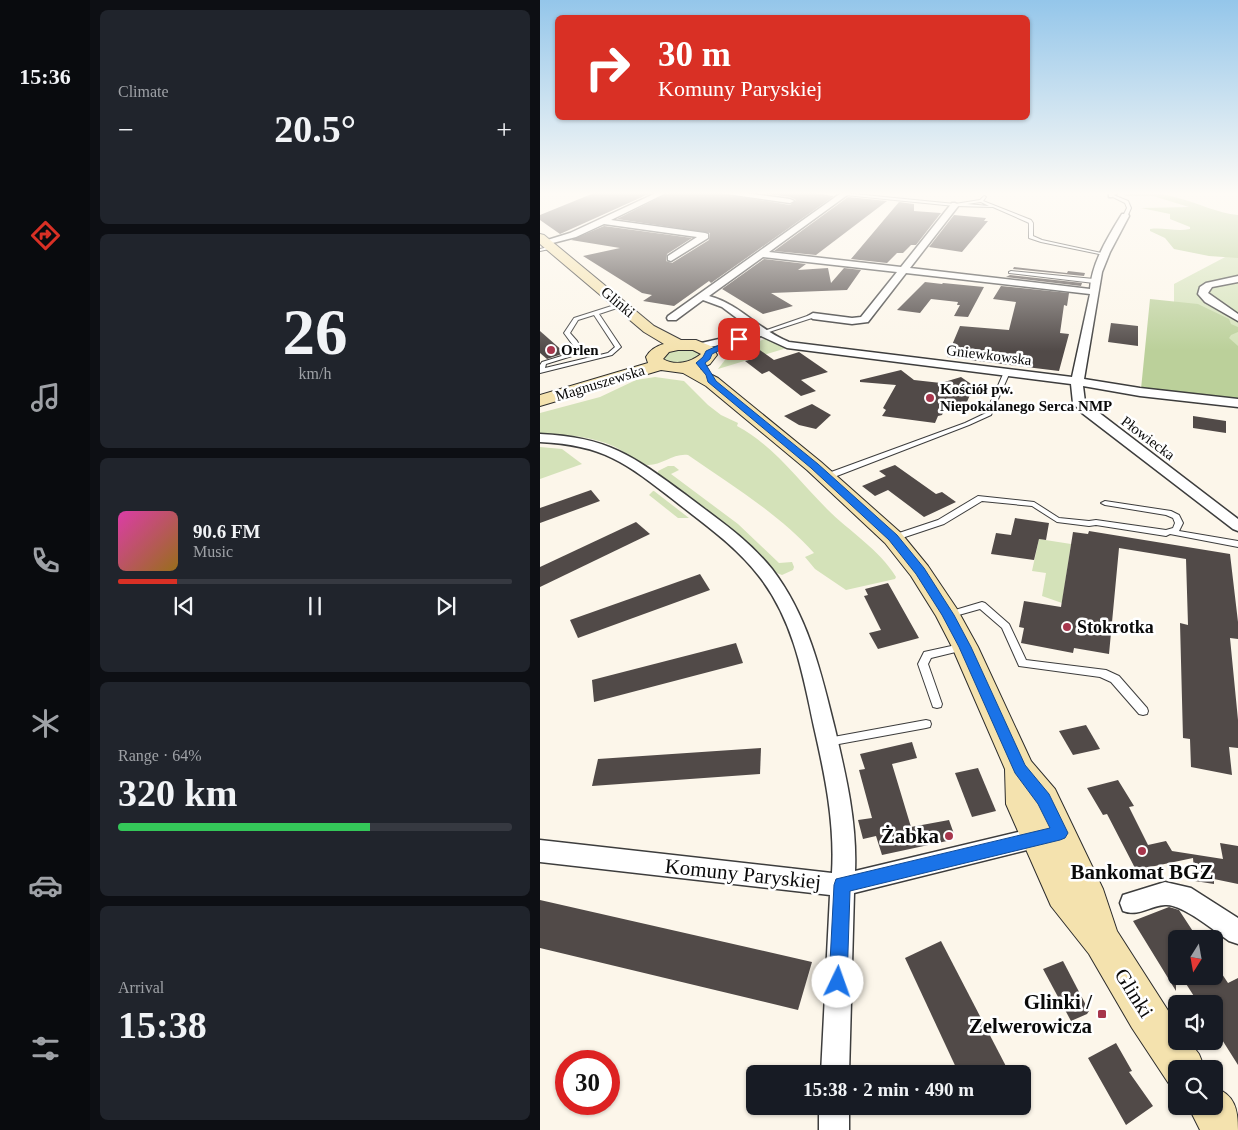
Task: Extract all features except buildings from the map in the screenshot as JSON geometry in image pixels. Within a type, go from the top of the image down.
[{"type":"street","name":"Glinki","points":[[546,246],[649,329],[664,354]]},
{"type":"street","points":[[671,258],[690,246]]},
{"type":"street","points":[[672,318],[773,246]]},
{"type":"street","points":[[813,316],[857,321],[864,320],[922,246]]},
{"type":"street","name":"Płowiecka","points":[[1108,246],[1104,254],[1095,287],[1077,383],[1079,403],[1238,526]]},
{"type":"street","points":[[761,254],[902,271],[1095,287]]},
{"type":"street","points":[[1238,279],[1209,285],[1205,287],[1203,294],[1209,300],[1238,318]]},
{"type":"street","name":"Gniewkowska","points":[[703,297],[719,300],[764,332],[792,346],[1238,403]]},
{"type":"street","points":[[664,354],[672,368],[702,362],[739,339],[764,332]]},
{"type":"street","points":[[664,354],[702,362]]},
{"type":"street","name":"Magnuszewska","points":[[540,390],[664,354]]},
{"type":"street","name":"Magnuszewska","points":[[540,401],[599,382],[664,354]]},
{"type":"street","name":"Glinki","points":[[702,362],[893,538],[920,571],[948,615],[965,647],[1020,769],[1022,804],[1049,835],[1085,889],[1102,941],[1146,1014],[1178,1060]]},
{"type":"street","points":[[540,438],[577,440],[617,453],[746,550],[774,584],[803,642],[811,664],[837,782],[844,835],[835,1065]]},
{"type":"street","name":"Komuny Paryskiej","points":[[540,851],[842,885],[1049,835]]},
{"type":"street","points":[[1132,903],[1165,893],[1182,896],[1238,932]]},
{"type":"street","points":[[834,1115],[834,1130]]},
{"type":"lane","points":[[1064,246],[1104,254]]},
{"type":"lane","points":[[1011,272],[1095,287]]},
{"type":"lane","points":[[540,371],[544,363],[570,355],[578,348],[567,333],[578,317],[621,305]]},
{"type":"lane","points":[[540,371],[610,354],[618,347],[595,312]]},
{"type":"lane","points":[[764,332],[813,316]]},
{"type":"lane","points":[[826,477],[989,414],[1007,372]]},
{"type":"lane","points":[[893,538],[941,522],[981,498],[1034,504],[1057,520],[1089,524],[1096,522],[1171,532],[1238,544]]},
{"type":"lane","points":[[1105,503],[1173,514],[1179,523],[1178,527],[1171,532]]},
{"type":"lane","points":[[948,615],[982,605],[1006,626],[1023,663],[1102,673],[1115,679],[1143,711]]},
{"type":"lane","points":[[937,704],[923,664],[928,655],[965,647]]},
{"type":"lane","points":[[828,742],[926,724]]},
{"type":"green space","points":[[1171,246],[1238,246],[1238,258],[1209,256],[1174,249]]},
{"type":"green space","points":[[1229,255],[1238,255],[1238,358],[1174,316],[1174,284]]},
{"type":"green space","points":[[1150,299],[1198,304],[1229,319],[1231,324],[1238,327],[1238,332],[1229,338],[1238,346],[1238,402],[1141,389]]},
{"type":"green space","points":[[767,338],[779,345],[790,347],[718,369],[731,352]]},
{"type":"green space","points":[[688,348],[699,352],[698,357],[685,363],[675,363],[663,357],[667,352]]},
{"type":"green space","points":[[655,377],[684,381],[708,405],[721,415],[738,423],[737,426],[774,453],[827,509],[881,558],[896,577],[895,579],[846,590],[815,569],[805,557],[814,553],[770,512],[688,455],[677,456],[657,464],[647,465],[617,448],[595,440],[568,435],[540,435],[540,413],[600,397],[636,380]]},
{"type":"green space","points":[[540,447],[562,449],[582,464],[540,479]]},
{"type":"green space","points":[[668,466],[674,466],[679,470],[671,474],[738,524],[779,563],[792,562],[793,570],[782,575],[774,572],[658,475],[658,471]]},
{"type":"green space","points":[[653,491],[689,518],[678,518],[649,495]]},
{"type":"green space","points":[[1039,539],[1071,544],[1062,603],[1042,596],[1046,573],[1032,571]]},
{"type":"place","name":"Orlen","points":[[551,350]]},
{"type":"place","name":"Kościół pw. Niepokalanego Serca NMP","points":[[930,398]]},
{"type":"place","name":"Stokrotka","points":[[1067,627]]},
{"type":"place","name":"Żabka","points":[[949,836]]},
{"type":"place","name":"Bankomat BGZ","points":[[1142,851]]},
{"type":"place","name":"Glinki / Zelwerowicza","points":[[1102,1014]]},
{"type":"route","points":[[739,339],[709,352],[707,358],[700,363],[710,375],[712,382],[782,438],[840,489],[893,538],[920,571],[948,615],[965,647],[1020,769],[1044,799],[1060,833],[842,885],[838,982]]}]
